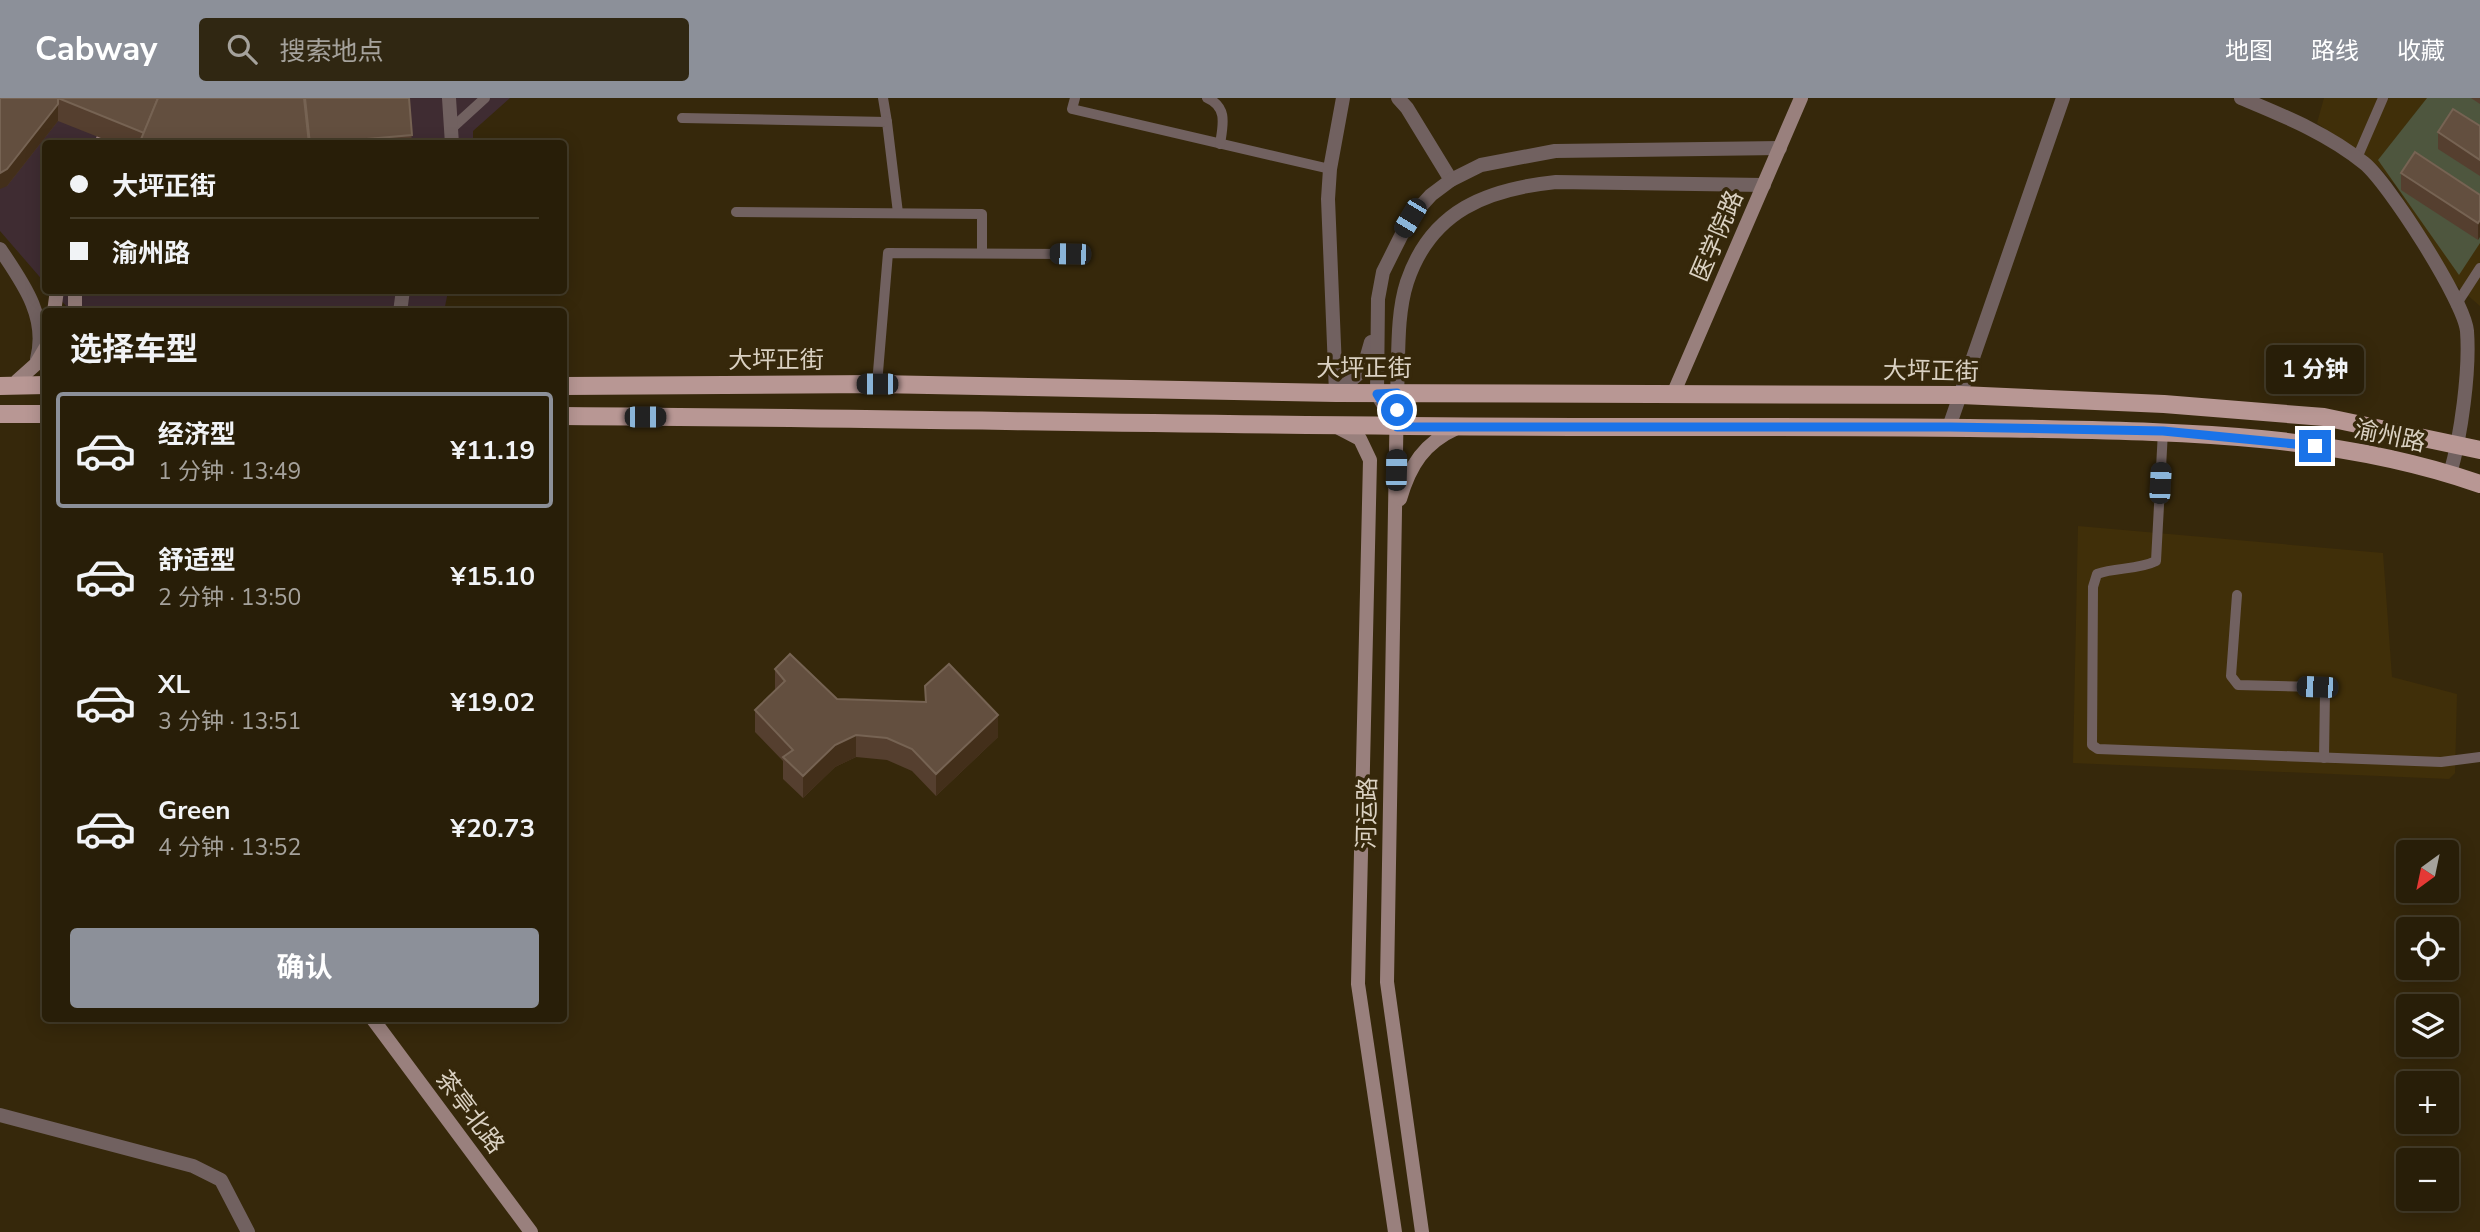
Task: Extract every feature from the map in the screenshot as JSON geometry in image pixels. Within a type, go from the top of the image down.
[{"type":"main road","points":[[103,140],[121,98]]},
{"type":"main road","name":"医学院路","points":[[1674,393],[1801,98]]},
{"type":"main road","points":[[6,384],[36,364],[42,354]]},
{"type":"main road","points":[[6,384],[42,378]]},
{"type":"main road","points":[[6,384],[42,385]]},
{"type":"main road","name":"大坪正街","points":[[567,386],[877,384],[1377,394],[1961,395],[2164,404]]},
{"type":"main road","name":"河运路","points":[[1397,393],[1387,982],[1422,1232]]},
{"type":"main road","name":"渝州路","points":[[2164,404],[2324,417],[2459,443],[2480,450]]},
{"type":"main road","points":[[0,414],[42,414]]},
{"type":"main road","points":[[567,416],[944,418],[1397,427],[1950,427],[2163,431]]},
{"type":"main road","name":"河运路","points":[[1336,426],[1360,439],[1370,460],[1358,984],[1395,1232]]},
{"type":"main road","points":[[1395,514],[1408,472],[1418,456],[1440,436],[1459,427]]},
{"type":"main road","name":"渝州路","points":[[2163,431],[2315,446],[2369,455],[2480,484]]},
{"type":"main road","name":"茶亭北路","points":[[375,1022],[531,1232]]},
{"type":"street","points":[[449,98],[452,136]]},
{"type":"street","points":[[1336,393],[1330,169],[1343,98]]},
{"type":"street","points":[[1398,98],[1407,108],[1451,180]]},
{"type":"street","points":[[1950,427],[2063,98]]},
{"type":"street","points":[[2241,98],[2319,131],[2366,164],[2403,213],[2456,305],[2467,329],[2459,443],[2450,474]]},
{"type":"street","points":[[1336,393],[1356,379],[1367,361],[1383,272],[1410,218],[1451,180],[1481,165],[1555,150],[1780,148]]},
{"type":"street","points":[[1397,393],[1402,304],[1407,282],[1433,236],[1448,218],[1472,202],[1523,186],[1556,182],[1764,185]]},
{"type":"street","points":[[0,249],[19,277],[36,311],[41,339],[36,364]]},
{"type":"street","points":[[1378,299],[1377,394],[1397,427]]},
{"type":"street","points":[[0,1115],[193,1166],[221,1180],[248,1232]]},
{"type":"lane","points":[[452,136],[485,98]]},
{"type":"lane","points":[[883,98],[898,213]]},
{"type":"lane","points":[[1075,98],[1072,109],[1330,169]]},
{"type":"lane","points":[[1207,98],[1221,109],[1224,119],[1220,144]]},
{"type":"lane","points":[[2357,158],[2383,98]]},
{"type":"lane","points":[[682,118],[887,122]]},
{"type":"lane","points":[[736,212],[982,214],[982,253]]},
{"type":"lane","points":[[877,384],[888,253],[1070,254]]},
{"type":"lane","points":[[2456,305],[2480,268]]},
{"type":"lane","points":[[2163,431],[2156,561],[2147,566],[2112,568],[2098,574],[2093,587],[2092,745],[2098,749],[2441,762],[2480,757]]},
{"type":"lane","points":[[2237,595],[2231,676],[2238,684],[2317,687],[2325,692],[2324,758]]},
{"type":"shaded area","points":[[0,98],[510,98],[473,131],[473,140],[42,140],[42,280],[0,231]]},
{"type":"shaded area","points":[[2324,98],[2480,98],[2480,306],[2449,279],[2396,186],[2378,166],[2317,123]]},
{"type":"shaded area","points":[[55,294],[447,294],[445,308],[68,308]]},
{"type":"shaded area","points":[[2078,526],[2383,553],[2392,677],[2457,694],[2455,773],[2449,779],[2073,763]]},
{"type":"green space","points":[[2427,98],[2480,98],[2480,243],[2459,275],[2378,160]]},
{"type":"building","points":[[0,98],[58,98],[58,104],[7,169],[0,173]]},
{"type":"building","points":[[58,98],[158,98],[144,133]]},
{"type":"building","points":[[158,98],[304,98],[309,140],[141,140]]},
{"type":"building","points":[[305,98],[409,98],[412,135],[355,140],[310,140]]},
{"type":"building","points":[[2453,109],[2480,126],[2480,160],[2438,132]]},
{"type":"building","points":[[2415,152],[2480,195],[2478,223],[2401,173]]},
{"type":"building","points":[[790,654],[837,699],[926,702],[925,686],[949,664],[998,715],[936,774],[912,749],[887,738],[856,735],[835,745],[803,776],[783,757],[793,750],[755,710],[785,681],[775,669]]},
{"type":"route","points":[[1397,410],[1397,393],[1377,394],[1397,427],[1950,427],[2163,431],[2315,446]]}]
